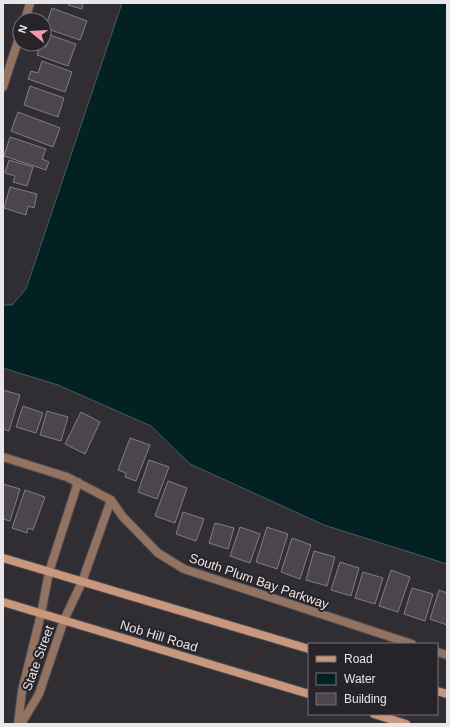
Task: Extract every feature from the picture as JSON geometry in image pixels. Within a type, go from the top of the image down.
[{"type":"main road","points":[[3,558],[308,649]]},
{"type":"main road","name":"Nob Hill Road","points":[[3,602],[308,694]]},
{"type":"main road","points":[[377,715],[406,724]]},
{"type":"street","points":[[3,87],[14,52]]},
{"type":"street","name":"South Plum Bay Parkway","points":[[3,458],[67,477],[110,500],[123,517],[158,553],[184,569],[409,643]]},
{"type":"street","name":"State Street","points":[[20,724],[22,691],[41,614],[49,572],[78,482]]},
{"type":"street","name":"State Street","points":[[20,724],[39,694],[64,620],[82,582],[110,500]]},
{"type":"water","points":[[122,3],[447,3],[447,564],[324,525],[190,464],[151,426],[58,385],[3,368],[3,305],[12,305],[26,289]]},
{"type":"building","points":[[68,3],[83,3],[82,9],[68,5]]},
{"type":"building","points":[[52,8],[87,21],[80,40],[52,30],[52,12],[51,12]]},
{"type":"building","points":[[52,36],[76,44],[68,66],[37,55],[38,52],[52,52]]},
{"type":"building","points":[[42,61],[72,72],[65,92],[28,79],[31,71],[38,73]]},
{"type":"building","points":[[30,86],[64,98],[58,117],[24,105]]},
{"type":"building","points":[[18,112],[60,128],[53,147],[11,131]]},
{"type":"building","points":[[10,137],[46,149],[42,159],[49,162],[46,170],[4,156]]},
{"type":"building","points":[[9,160],[33,167],[27,186],[13,182],[15,176],[5,173]]},
{"type":"building","points":[[10,187],[37,194],[34,208],[28,206],[26,215],[4,208]]},
{"type":"building","points":[[3,390],[20,395],[9,431],[3,429]]},
{"type":"building","points":[[23,406],[43,413],[36,433],[16,427]]},
{"type":"building","points":[[47,411],[68,417],[61,441],[40,435]]},
{"type":"building","points":[[81,412],[100,422],[85,454],[65,444]]},
{"type":"building","points":[[130,438],[150,445],[136,481],[125,477],[126,473],[118,470]]},
{"type":"building","points":[[149,460],[169,467],[157,499],[138,492]]},
{"type":"building","points":[[168,481],[187,488],[175,523],[155,516]]},
{"type":"building","points":[[3,484],[20,489],[10,521],[3,519]]},
{"type":"building","points":[[25,490],[45,497],[33,530],[28,528],[27,533],[12,528]]},
{"type":"building","points":[[183,512],[204,519],[196,541],[176,534]]},
{"type":"building","points":[[215,523],[234,528],[228,549],[209,543]]},
{"type":"building","points":[[240,527],[260,534],[250,563],[230,556]]},
{"type":"building","points":[[267,527],[288,534],[277,569],[256,562]]},
{"type":"building","points":[[292,538],[311,545],[300,579],[281,572]]},
{"type":"building","points":[[314,551],[335,557],[327,586],[306,580]]},
{"type":"building","points":[[340,562],[359,568],[351,596],[331,590]]},
{"type":"building","points":[[391,570],[410,577],[398,612],[379,606]]},
{"type":"building","points":[[363,572],[383,578],[375,604],[355,598]]},
{"type":"building","points":[[412,588],[433,594],[425,621],[404,614]]},
{"type":"building","points":[[439,590],[447,593],[447,625],[430,619]]}]
